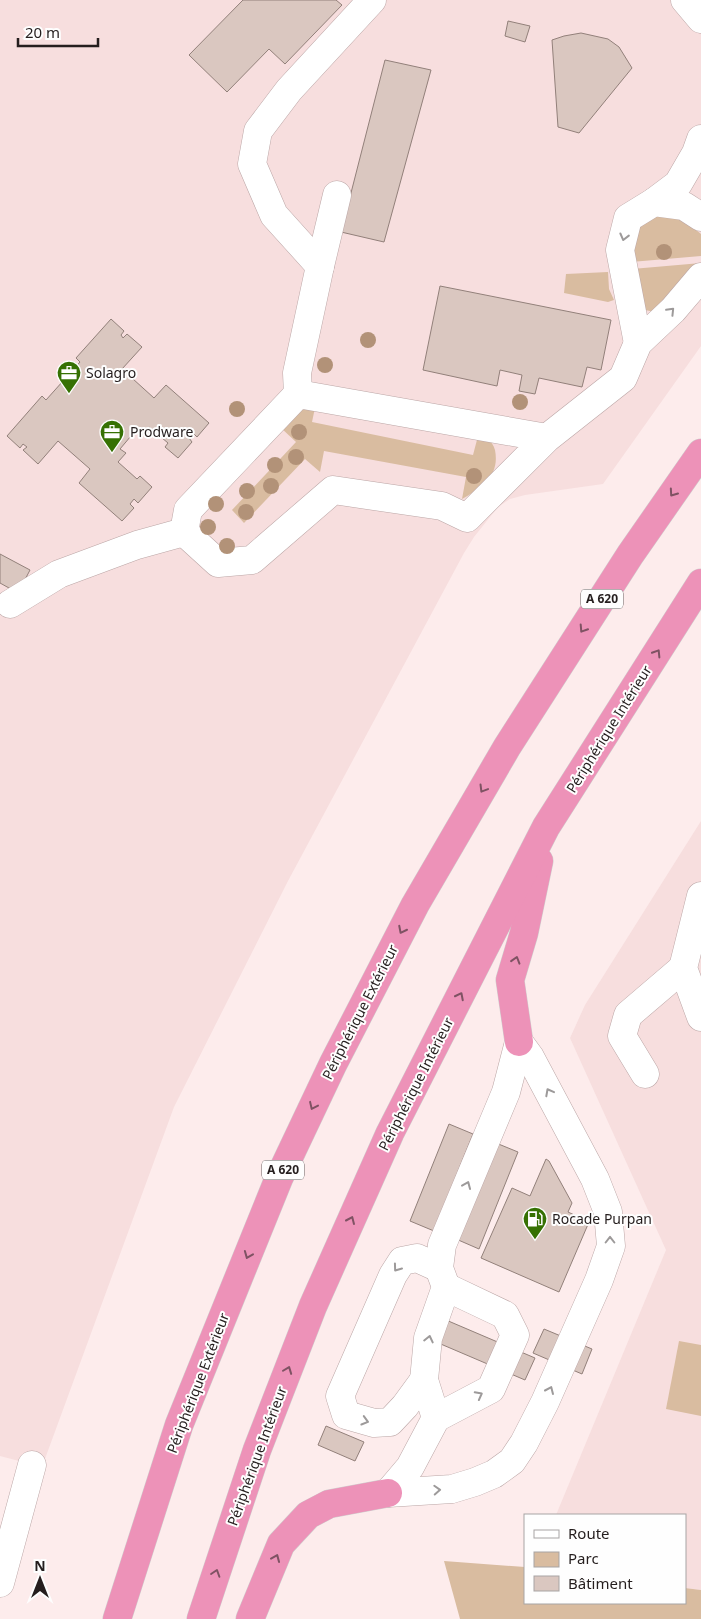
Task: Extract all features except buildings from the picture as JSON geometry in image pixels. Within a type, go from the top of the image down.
[{"type":"highway","name":"Périphérique Extérieur","points":[[117,1619],[179,1424],[280,1178],[333,1064],[415,905],[508,747],[630,555],[701,453]]},
{"type":"highway","name":"Périphérique Intérieur","points":[[200,1619],[257,1450],[313,1306],[390,1133],[546,827],[701,583]]},
{"type":"highway","points":[[519,1042],[510,980],[524,933],[546,827]]},
{"type":"highway","points":[[250,1619],[281,1544],[308,1515],[329,1504],[388,1493]]},
{"type":"lane","points":[[320,266],[274,215],[252,164],[258,130],[290,90],[372,0]]},
{"type":"lane","points":[[685,0],[701,19]]},
{"type":"lane","points":[[638,344],[620,250],[628,218],[678,184],[696,153],[701,139]]},
{"type":"lane","points":[[184,532],[188,510],[298,394],[297,373],[337,196]]},
{"type":"lane","points":[[654,202],[684,206],[701,218]]},
{"type":"lane","points":[[184,532],[218,563],[252,560],[333,490],[442,506],[467,518],[547,438],[623,378],[638,344],[673,310],[701,277]]},
{"type":"lane","points":[[298,394],[547,438]]},
{"type":"lane","points":[[10,604],[59,574],[137,545],[184,532]]},
{"type":"lane","points":[[701,896],[683,968],[701,1017]]},
{"type":"lane","points":[[644,1074],[622,1036],[628,1014],[683,968]]},
{"type":"lane","points":[[436,1418],[424,1380],[428,1338],[443,1278],[442,1245],[506,1092],[519,1042]]},
{"type":"lane","points":[[388,1493],[452,1490],[481,1480],[512,1461],[524,1443],[545,1402],[599,1280],[611,1246],[608,1212],[595,1179],[530,1056],[519,1042]]},
{"type":"lane","points":[[388,1493],[410,1467],[436,1418],[491,1389],[516,1335],[505,1314],[443,1278],[417,1258],[402,1262],[392,1275],[340,1396],[346,1415],[374,1423],[390,1422],[405,1406],[424,1380]]},
{"type":"lane","points":[[0,1583],[32,1465]]},
{"type":"shaded area","points":[[0,0],[701,0],[701,346],[603,484],[525,495],[510,499],[498,507],[464,553],[288,881],[174,1107],[42,1467],[0,1456]]},
{"type":"shaded area","points":[[701,821],[701,1590],[686,1588],[686,1514],[556,1514],[666,1250],[570,1038],[585,1005]]},
{"type":"green space","points":[[646,214],[679,216],[701,234],[701,256],[631,262],[632,232]]},
{"type":"green space","points":[[701,263],[701,266],[655,312],[645,310],[632,269]]},
{"type":"green space","points":[[608,272],[609,289],[614,300],[608,302],[564,293],[566,274]]},
{"type":"green space","points":[[316,403],[312,422],[473,455],[478,436],[484,438],[489,440],[494,447],[495,467],[483,485],[462,499],[466,477],[324,451],[320,472],[305,459],[244,523],[232,510],[296,442],[279,426],[285,416]]},
{"type":"green space","points":[[679,1341],[701,1345],[701,1416],[666,1409]]},
{"type":"green space","points":[[444,1561],[524,1567],[524,1604],[686,1604],[686,1588],[701,1590],[701,1619],[460,1619]]},
{"type":"place","name":"Solagro","points":[[69,394]]},
{"type":"place","name":"Prodware","points":[[112,453]]},
{"type":"place","name":"Rocade Purpan","points":[[535,1240]]}]
